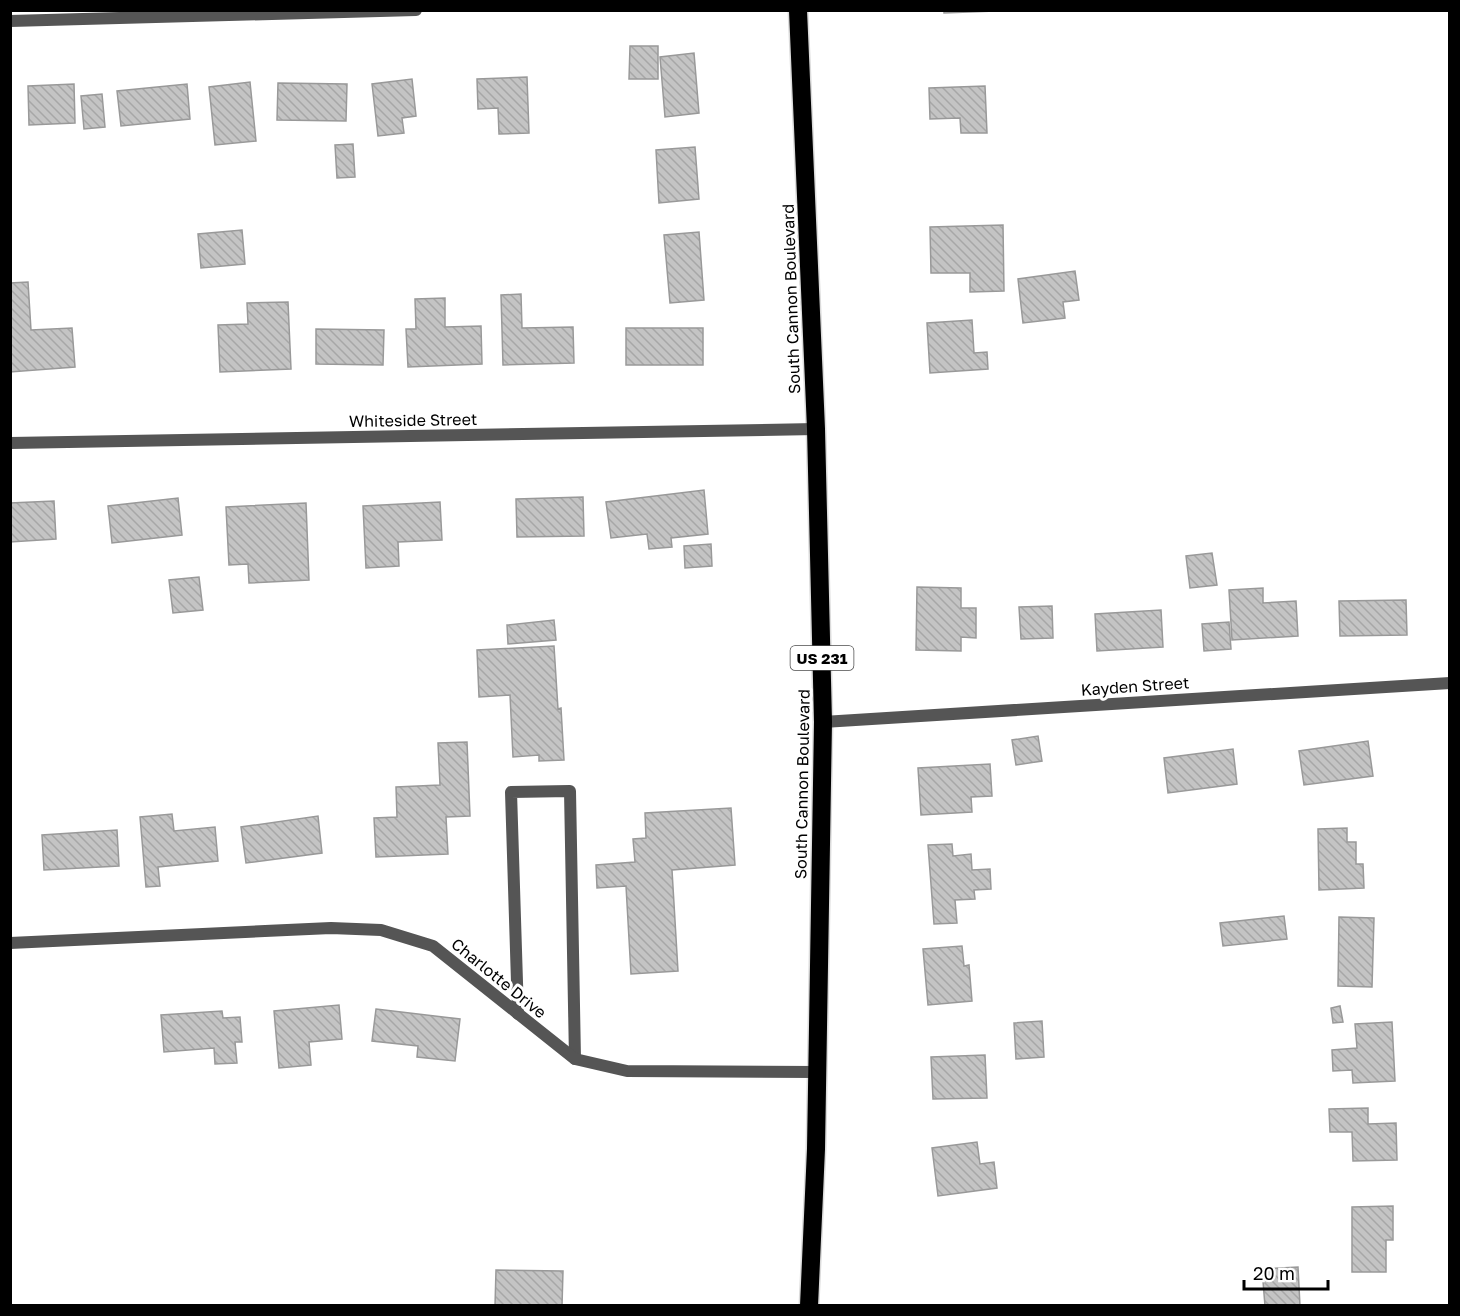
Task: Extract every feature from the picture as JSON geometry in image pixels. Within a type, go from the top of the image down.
[{"type":"highway","name":"South Cannon Boulevard","points":[[798,10],[816,429],[824,722],[816,1149],[809,1305]]},
{"type":"street","points":[[10,21],[416,10]]},
{"type":"street","name":"Whiteside Street","points":[[10,443],[816,429]]},
{"type":"street","name":"Kayden Street","points":[[824,722],[1449,683]]},
{"type":"street","points":[[518,1014],[511,792],[570,791],[575,1059]]},
{"type":"street","name":"Charlotte Drive","points":[[10,943],[331,928],[381,930],[433,946],[575,1059],[627,1071],[817,1072]]},
{"type":"building","points":[[944,10],[995,10],[995,11],[944,13]]},
{"type":"building","points":[[630,46],[658,46],[658,79],[629,79]]},
{"type":"building","points":[[694,53],[699,113],[665,117],[660,57]]},
{"type":"building","points":[[527,77],[529,133],[499,134],[498,108],[478,109],[477,79]]},
{"type":"building","points":[[412,79],[416,116],[402,118],[404,133],[378,136],[372,84]]},
{"type":"building","points":[[250,82],[256,141],[215,145],[209,87]]},
{"type":"building","points":[[278,83],[347,84],[346,121],[277,120]]},
{"type":"building","points":[[74,84],[75,123],[29,125],[28,86]]},
{"type":"building","points":[[187,84],[190,119],[121,126],[117,91]]},
{"type":"building","points":[[985,86],[987,133],[961,133],[960,118],[930,119],[929,88]]},
{"type":"building","points":[[102,94],[105,127],[84,129],[81,96]]},
{"type":"building","points":[[353,144],[355,177],[337,178],[335,145]]},
{"type":"building","points":[[695,147],[699,199],[659,203],[656,150]]},
{"type":"building","points":[[1003,225],[1004,291],[970,292],[970,273],[931,273],[930,227]]},
{"type":"building","points":[[242,230],[245,264],[201,268],[198,234]]},
{"type":"building","points":[[699,232],[704,300],[670,303],[664,235]]},
{"type":"building","points":[[1075,271],[1079,300],[1063,302],[1065,318],[1023,323],[1018,279]]},
{"type":"building","points":[[28,282],[31,330],[72,328],[75,367],[10,372],[10,283]]},
{"type":"building","points":[[521,294],[522,328],[573,327],[574,363],[503,365],[501,295]]},
{"type":"building","points":[[445,298],[445,327],[481,326],[482,364],[408,367],[406,329],[416,329],[415,299]]},
{"type":"building","points":[[288,302],[291,369],[220,372],[218,325],[248,324],[247,303]]},
{"type":"building","points":[[972,320],[974,353],[987,352],[988,369],[930,373],[927,323]]},
{"type":"building","points":[[626,328],[703,328],[703,365],[626,365]]},
{"type":"building","points":[[316,329],[384,330],[383,365],[316,364]]},
{"type":"building","points":[[704,490],[708,534],[671,538],[672,547],[649,549],[647,534],[611,538],[606,502]]},
{"type":"building","points":[[583,497],[584,536],[517,537],[516,499]]},
{"type":"building","points":[[178,498],[182,535],[112,543],[108,506]]},
{"type":"building","points":[[54,501],[56,539],[10,542],[10,503]]},
{"type":"building","points":[[440,502],[442,540],[398,542],[399,566],[366,568],[363,506]]},
{"type":"building","points":[[306,503],[309,580],[249,583],[248,564],[229,565],[226,507]]},
{"type":"building","points":[[711,544],[712,566],[685,568],[684,546]]},
{"type":"building","points":[[1212,553],[1217,585],[1190,588],[1186,556]]},
{"type":"building","points":[[199,577],[203,610],[173,613],[169,580]]},
{"type":"building","points":[[917,587],[961,588],[961,608],[976,608],[976,638],[961,637],[961,651],[916,650]]},
{"type":"building","points":[[1263,588],[1263,603],[1296,601],[1298,636],[1232,640],[1229,590]]},
{"type":"building","points":[[1406,600],[1407,635],[1340,636],[1339,601]]},
{"type":"building","points":[[1052,606],[1053,638],[1021,639],[1019,607]]},
{"type":"building","points":[[1161,610],[1163,647],[1097,651],[1095,614]]},
{"type":"building","points":[[554,620],[556,640],[508,644],[507,625]]},
{"type":"building","points":[[1229,622],[1231,649],[1204,651],[1202,624]]},
{"type":"building","points":[[554,646],[564,760],[539,761],[539,755],[513,757],[510,695],[479,697],[477,650]]},
{"type":"building","points":[[1038,736],[1042,761],[1016,765],[1012,740]]},
{"type":"building","points":[[1368,741],[1373,776],[1304,785],[1299,751]]},
{"type":"building","points":[[467,742],[470,816],[446,817],[448,854],[376,857],[374,818],[397,817],[396,787],[440,785],[438,743]]},
{"type":"building","points":[[1233,749],[1237,784],[1168,793],[1164,758]]},
{"type":"building","points":[[990,764],[992,796],[971,797],[972,812],[921,815],[918,768]]},
{"type":"building","points":[[731,808],[735,865],[672,870],[678,971],[631,974],[626,886],[597,888],[596,865],[635,862],[633,839],[646,838],[645,813]]},
{"type":"building","points":[[172,814],[174,831],[215,827],[218,861],[158,867],[160,886],[146,887],[140,817]]},
{"type":"building","points":[[318,816],[322,853],[246,863],[241,827]]},
{"type":"building","points":[[1347,828],[1347,842],[1356,842],[1356,864],[1363,864],[1364,888],[1319,890],[1318,829]]},
{"type":"building","points":[[117,830],[119,866],[44,870],[42,835]]},
{"type":"building","points":[[952,844],[953,856],[971,854],[972,870],[990,869],[991,889],[974,890],[975,899],[955,900],[957,923],[934,924],[928,845]]},
{"type":"building","points":[[1284,916],[1287,939],[1223,946],[1220,923]]},
{"type":"building","points":[[1339,917],[1374,918],[1372,987],[1338,986]]},
{"type":"building","points":[[962,946],[964,966],[969,965],[972,1001],[928,1005],[923,949]]},
{"type":"building","points":[[339,1005],[342,1039],[309,1042],[311,1065],[279,1068],[274,1011]]},
{"type":"building","points":[[1340,1006],[1343,1022],[1333,1023],[1331,1008]]},
{"type":"building","points":[[376,1009],[460,1019],[455,1061],[417,1057],[418,1046],[372,1041]]},
{"type":"building","points":[[222,1011],[223,1018],[240,1017],[242,1042],[235,1042],[237,1063],[215,1064],[214,1048],[164,1052],[161,1015]]},
{"type":"building","points":[[1042,1021],[1044,1057],[1016,1059],[1014,1023]]},
{"type":"building","points":[[1392,1022],[1395,1081],[1353,1083],[1352,1070],[1333,1071],[1332,1050],[1357,1048],[1355,1024]]},
{"type":"building","points":[[985,1055],[987,1098],[933,1099],[931,1057]]},
{"type":"building","points":[[1368,1108],[1368,1124],[1396,1123],[1397,1160],[1353,1161],[1352,1132],[1330,1132],[1329,1109]]},
{"type":"building","points":[[977,1142],[980,1164],[994,1162],[997,1188],[938,1196],[932,1148]]},
{"type":"building","points":[[1393,1206],[1393,1240],[1386,1240],[1386,1272],[1352,1272],[1352,1207]]},
{"type":"building","points":[[1298,1267],[1300,1306],[1265,1306],[1262,1269]]},
{"type":"building","points":[[496,1270],[563,1271],[562,1306],[495,1306]]}]
